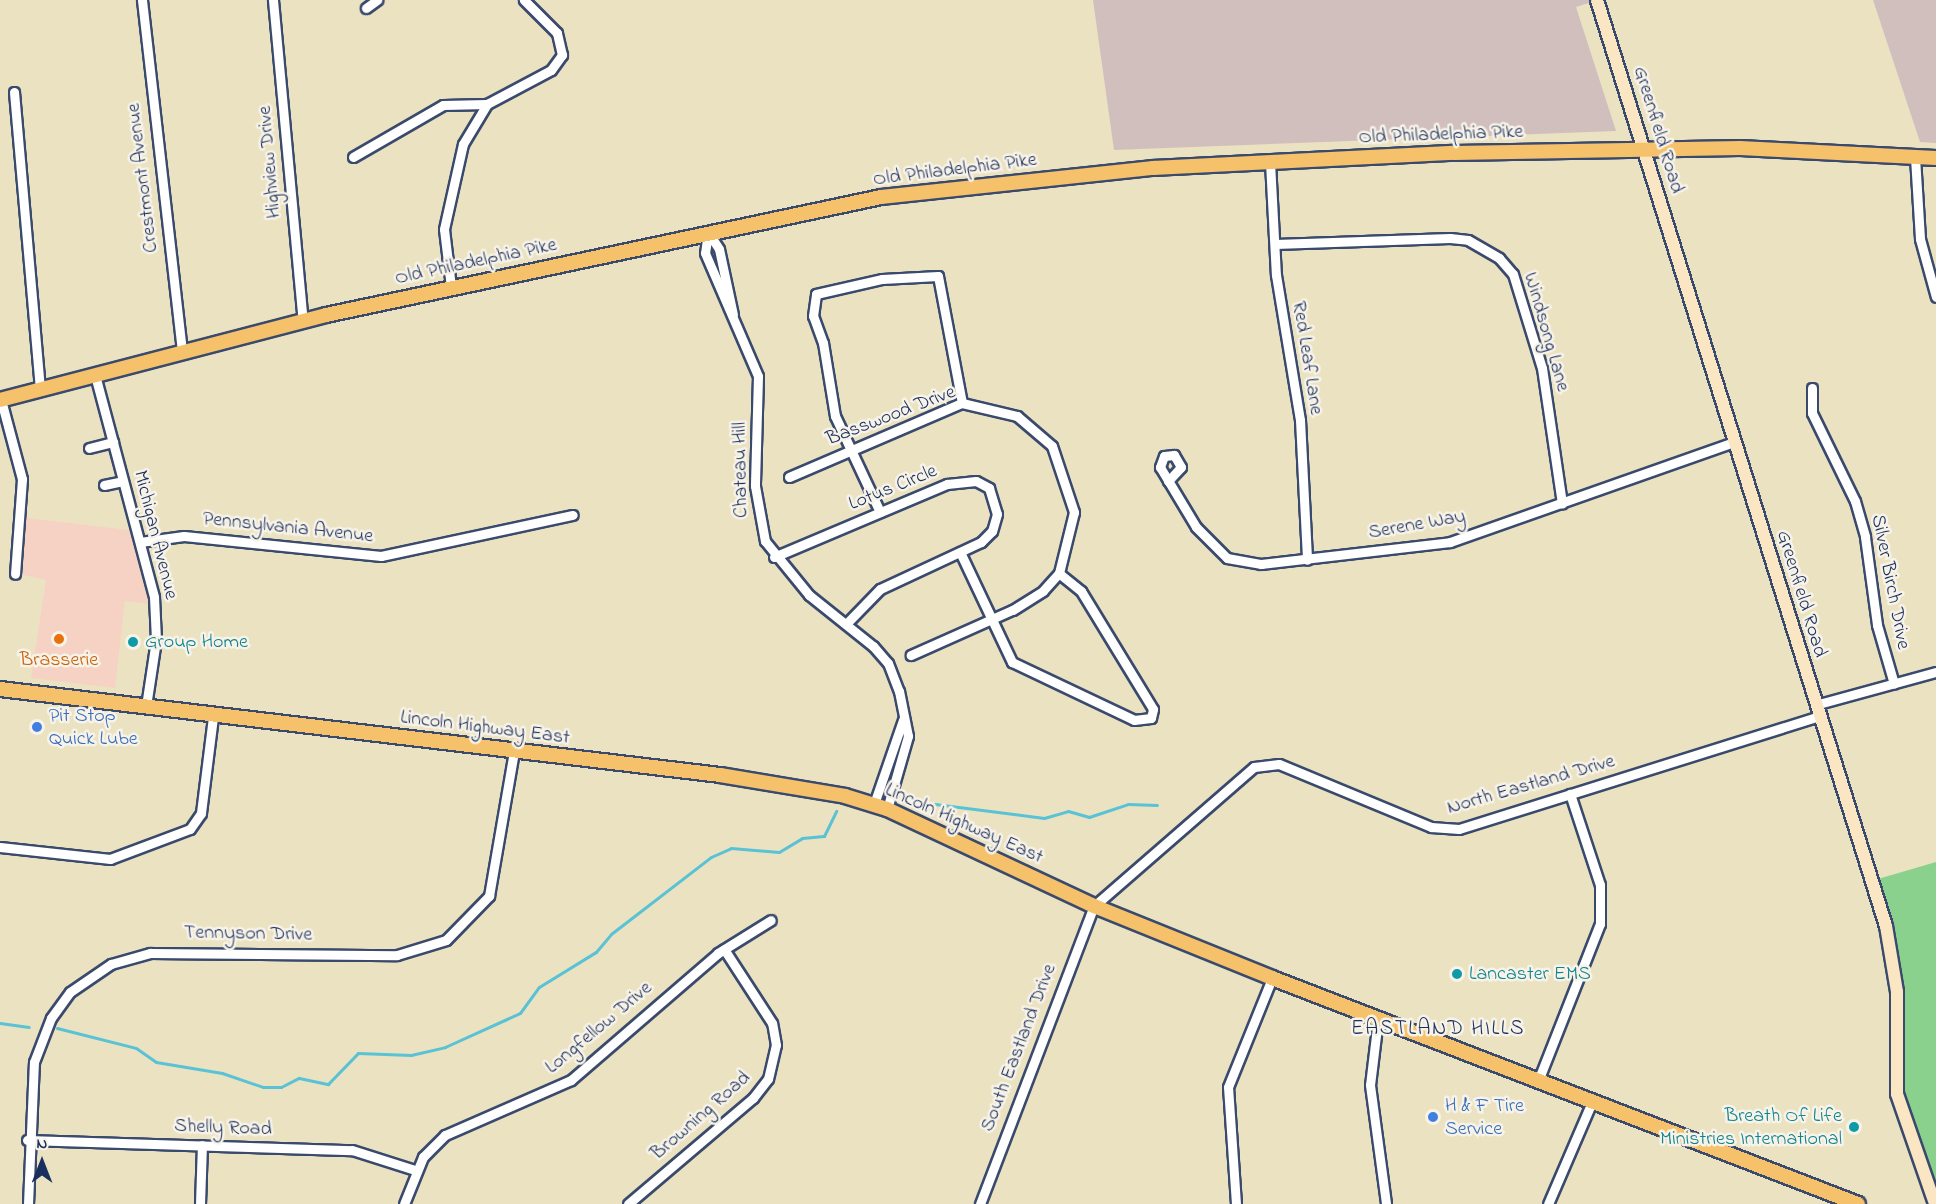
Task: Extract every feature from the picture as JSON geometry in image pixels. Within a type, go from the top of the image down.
[{"type":"main road","name":"Greenfield Road","points":[[1597,0],[1886,926],[1897,992],[1897,1094],[1935,1204]]},
{"type":"main road","name":"Old Philadelphia Pike","points":[[0,400],[303,321],[708,232],[881,197],[1153,168],[1270,162],[1644,149],[1936,158]]},
{"type":"main road","name":"Lincoln Highway East","points":[[0,688],[213,716],[779,782],[880,806],[1094,906],[1272,978],[1858,1204]]},
{"type":"street","name":"Crestmont Avenue","points":[[142,0],[182,352]]},
{"type":"street","name":"Highview Drive","points":[[273,0],[303,321]]},
{"type":"street","points":[[366,8],[377,0]]},
{"type":"street","points":[[353,157],[443,105],[487,104],[559,63],[557,33],[524,0]]},
{"type":"street","points":[[14,92],[40,389]]},
{"type":"street","points":[[452,287],[446,209],[459,155],[487,104]]},
{"type":"street","points":[[1915,157],[1920,239],[1936,297]]},
{"type":"street","name":"Red Leaf Lane","points":[[1270,162],[1275,244],[1298,400],[1307,560]]},
{"type":"street","name":"Chateau Hill","points":[[708,232],[705,253],[758,376],[758,520],[774,557],[888,663],[908,736],[880,806]]},
{"type":"street","name":"Chateau Hill","points":[[708,232],[719,249],[733,315]]},
{"type":"street","name":"Windsong Lane","points":[[1275,244],[1450,238],[1468,240],[1499,258],[1513,274],[1542,368],[1562,504]]},
{"type":"street","points":[[880,512],[835,416],[823,343],[813,316],[816,294],[882,279],[938,276],[962,403]]},
{"type":"street","name":"Michigan Avenue","points":[[95,375],[140,542],[156,618],[146,706]]},
{"type":"street","name":"Silver Birch Drive","points":[[1812,388],[1812,412],[1855,501],[1865,537],[1877,625],[1894,684]]},
{"type":"street","points":[[0,400],[22,479],[15,574]]},
{"type":"street","name":"Basswood Drive","points":[[789,477],[962,403],[1017,416],[1052,446],[1074,512],[1059,573]]},
{"type":"street","points":[[89,448],[113,442]]},
{"type":"street","name":"Serene Way","points":[[1168,481],[1196,527],[1227,558],[1261,564],[1450,542],[1734,442]]},
{"type":"street","points":[[104,485],[123,481]]},
{"type":"street","name":"Lotus Circle","points":[[774,557],[946,484],[976,481],[989,488],[997,514],[992,531],[960,552],[880,589],[846,624]]},
{"type":"street","name":"Pennsylvania Avenue","points":[[140,542],[184,536],[381,556],[573,515]]},
{"type":"street","points":[[911,655],[990,620],[1043,591],[1059,573],[1081,591],[1153,709],[1151,718],[1134,720],[1022,670],[1005,655],[990,620],[960,552]]},
{"type":"street","name":"North Eastland Drive","points":[[1094,906],[1155,849],[1264,764],[1279,764],[1445,830],[1570,794],[1894,684],[1936,672]]},
{"type":"street","points":[[0,847],[110,859],[190,830],[201,813],[213,716]]},
{"type":"street","points":[[880,806],[904,718]]},
{"type":"street","name":"Tennyson Drive","points":[[28,1204],[27,1140],[32,1070],[46,1028],[70,992],[111,964],[174,951],[397,955],[432,947],[457,932],[479,912],[495,879],[514,752]]},
{"type":"street","points":[[1538,1081],[1600,924],[1600,885],[1570,794]]},
{"type":"street","name":"South Eastland Drive","points":[[981,1204],[1094,906]]},
{"type":"street","name":"Longfellow Drive","points":[[404,1204],[415,1170],[445,1135],[571,1080],[724,949],[771,920]]},
{"type":"street","name":"Browning Road","points":[[632,1203],[753,1098],[768,1079],[776,1045],[772,1023],[724,949]]},
{"type":"street","points":[[1236,1204],[1228,1087],[1272,978]]},
{"type":"street","points":[[1378,1019],[1370,1085],[1386,1204]]},
{"type":"street","points":[[1548,1204],[1592,1102]]},
{"type":"street","name":"Shelly Road","points":[[27,1140],[352,1150],[415,1170]]},
{"type":"street","points":[[200,1204],[202,1145]]},
{"type":"shaded area","points":[[1093,0],[1598,0],[1576,7],[1616,131],[1114,150]]},
{"type":"shaded area","points":[[1873,0],[1936,0],[1936,143],[1920,142]]},
{"type":"shaded area","points":[[26,518],[129,530],[149,604],[125,601],[115,688],[31,678],[46,580],[19,574]]},
{"type":"green space","points":[[1936,862],[1936,1186],[1904,1112],[1902,985],[1897,943],[1878,879]]},
{"type":"waterway","points":[[935,804],[1044,818],[1068,811],[1089,817],[1128,804],[1157,805]]},
{"type":"waterway","points":[[57,1028],[136,1048],[156,1062],[222,1073],[263,1087],[281,1087],[299,1078],[328,1084],[358,1053],[411,1055],[445,1047],[520,1013],[539,987],[596,952],[611,934],[711,857],[731,848],[779,852],[802,838],[824,836],[836,811]]},
{"type":"waterway","points":[[0,1023],[29,1027]]},
{"type":"place","name":"Brasserie","points":[[59,639]]},
{"type":"place","name":"Group Home","points":[[133,642]]},
{"type":"place","name":"Pit Stop Quick Lube","points":[[37,727]]},
{"type":"place","name":"Lancaster EMS","points":[[1457,974]]},
{"type":"place","name":"H & F Tire Service","points":[[1433,1117]]},
{"type":"place","name":"Breath Of Life Ministries International","points":[[1854,1127]]},
{"type":"district","name":"EASTLAND HILLS","points":[[1438,1029]]}]
